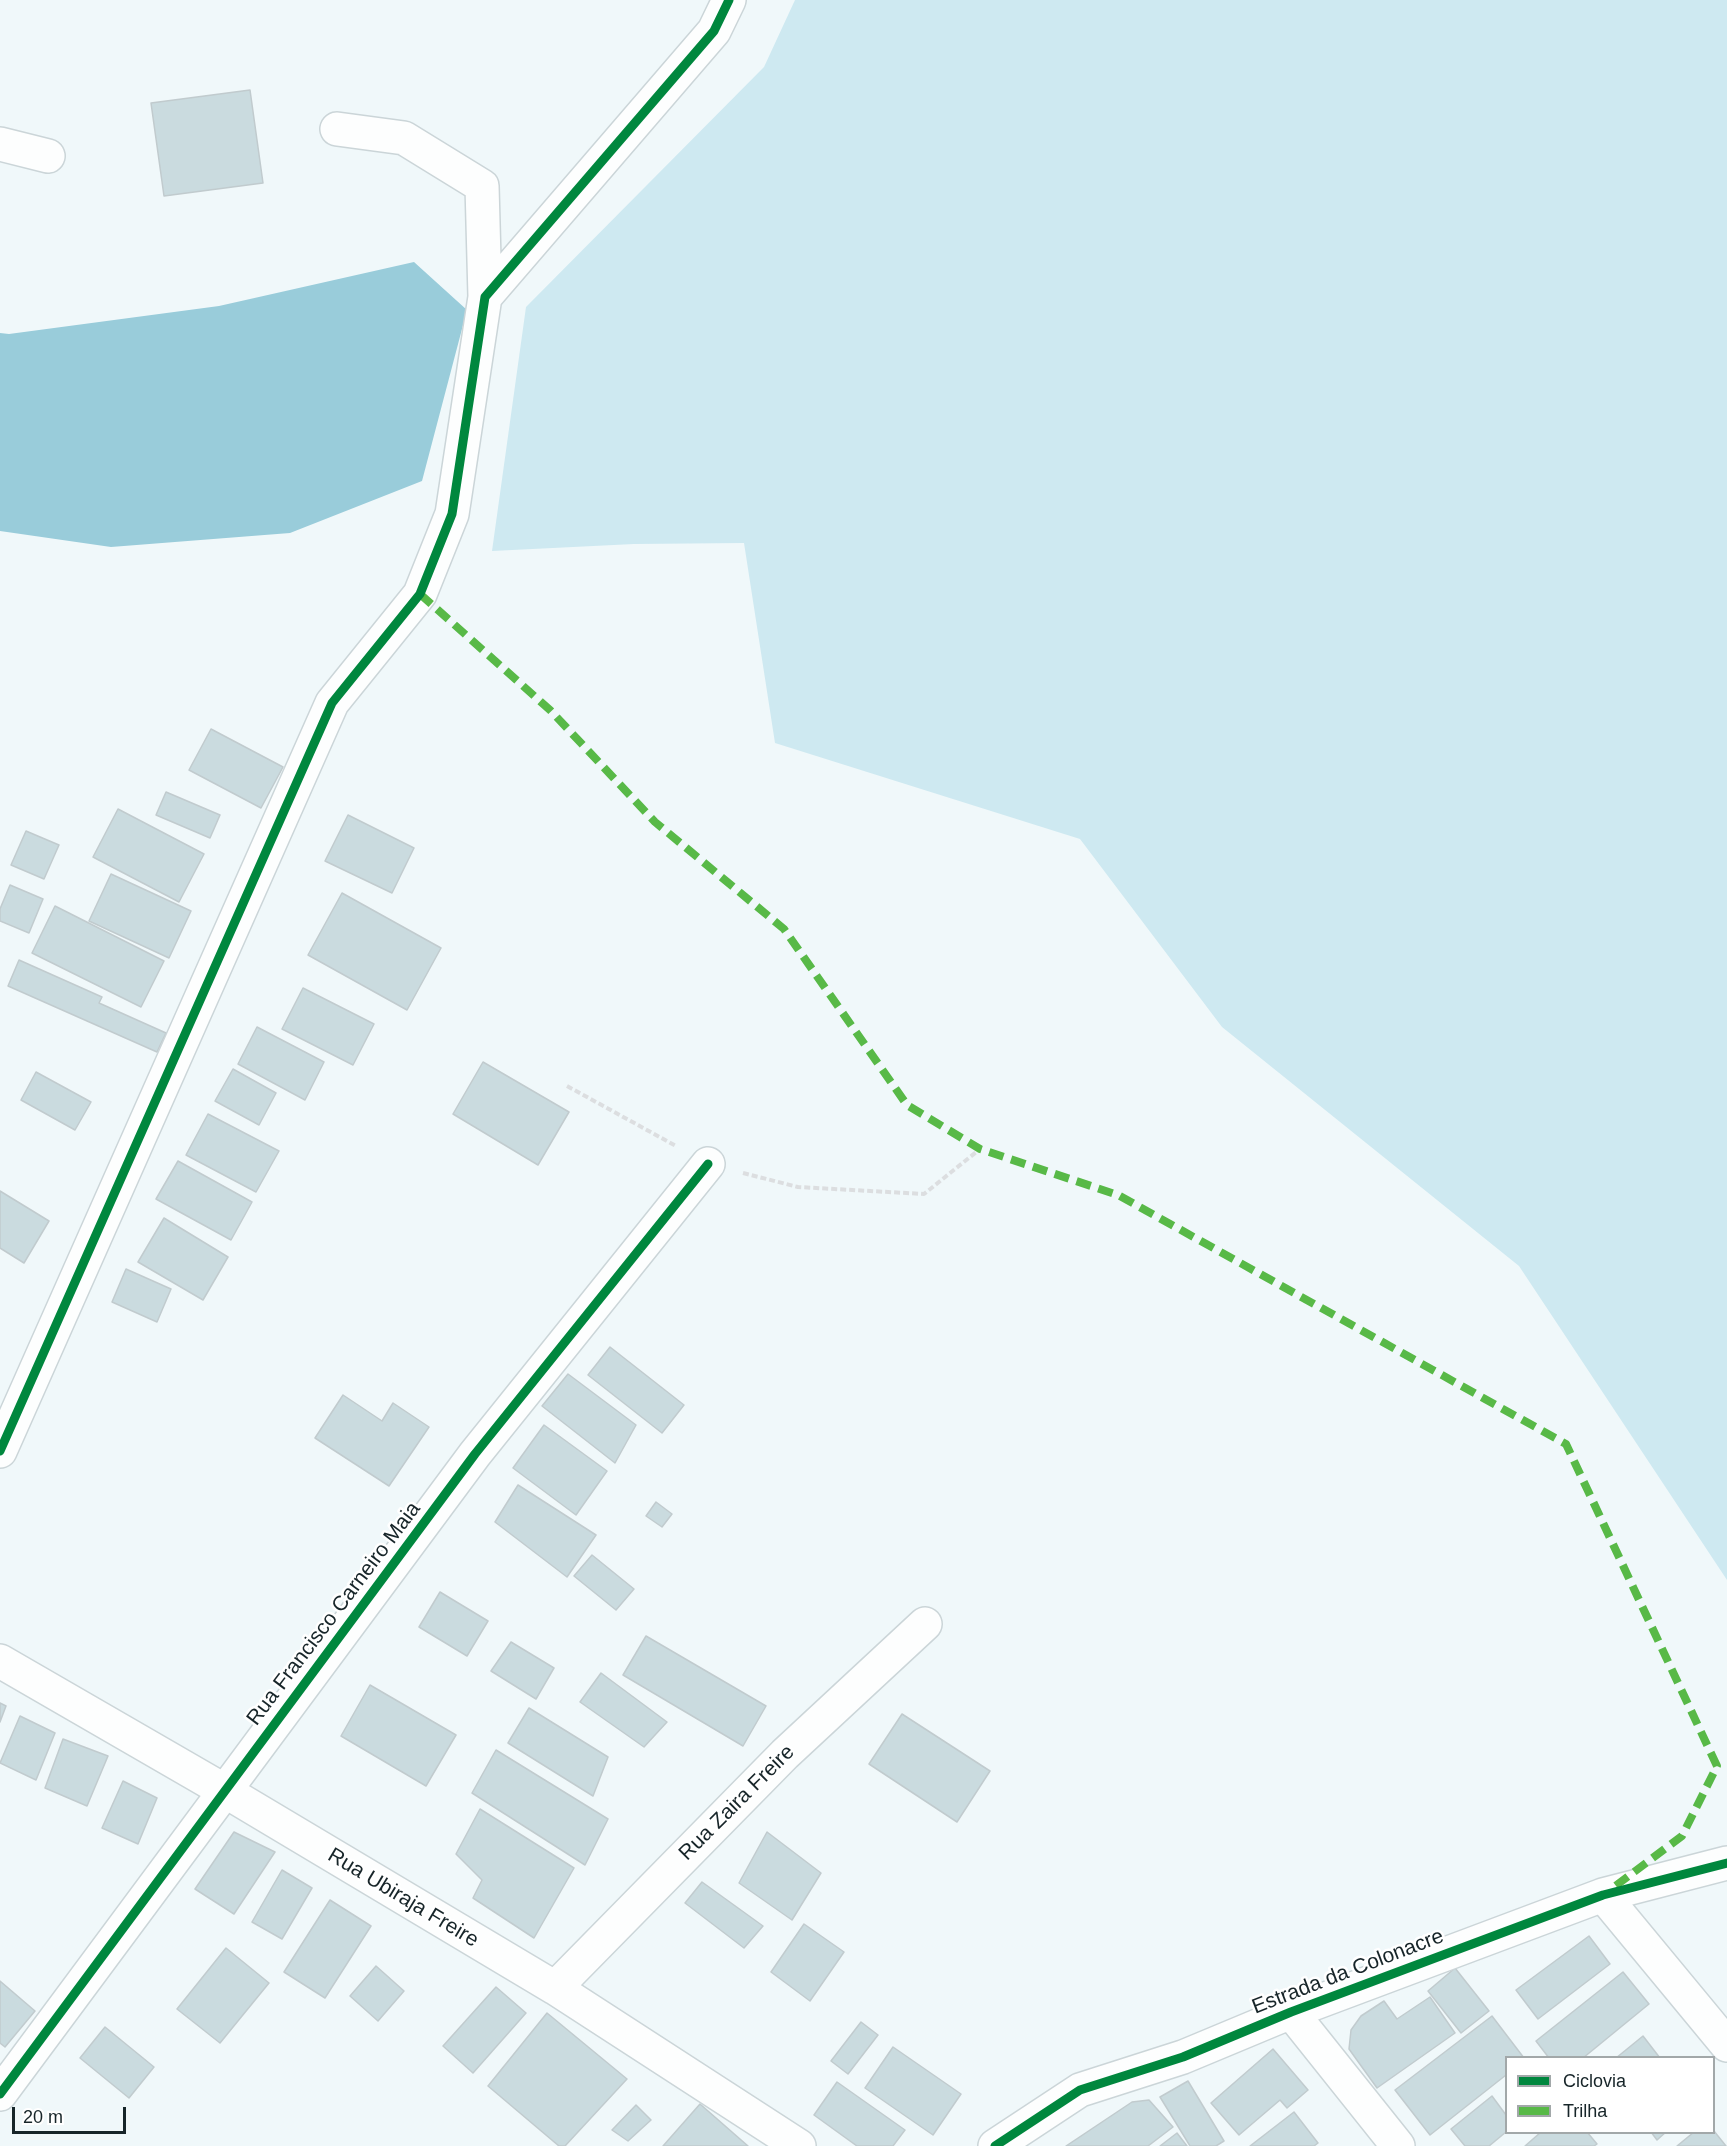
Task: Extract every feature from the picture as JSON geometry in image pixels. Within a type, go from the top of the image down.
[{"type":"street","points":[[485,297],[714,31],[729,0]]},
{"type":"street","points":[[0,1451],[332,703],[420,594],[452,514],[485,297],[482,186],[404,138],[338,129]]},
{"type":"street","points":[[0,144],[48,156]]},
{"type":"street","name":"Rua Francisco Carneiro Maia","points":[[0,2094],[475,1454],[708,1164]]},
{"type":"street","name":"Rua Zaira Freire","points":[[555,1988],[785,1754],[925,1624]]},
{"type":"street","name":"Rua Ubiraja Freire","points":[[0,1661],[225,1791],[555,1988],[799,2146]]},
{"type":"street","name":"Estrada da Colonacre","points":[[995,2146],[1080,2090],[1183,2057],[1291,2012],[1603,1895],[1727,1863]]},
{"type":"street","points":[[1603,1895],[1727,2045]]},
{"type":"street","points":[[1291,2012],[1398,2146]]},
{"type":"path","points":[[567,1086],[708,1164],[798,1187],[924,1194],[980,1149]]},
{"type":"shaded area","points":[[795,0],[1727,0],[1727,1580],[1519,1266],[1222,1027],[1080,839],[775,743],[744,543],[634,544],[492,551],[526,307],[764,67]]},
{"type":"water","points":[[414,262],[467,310],[422,481],[290,533],[111,547],[0,531],[0,333],[9,334],[219,306]]},
{"type":"building","points":[[250,90],[263,183],[164,196],[151,103]]},
{"type":"building","points":[[211,729],[283,767],[261,808],[189,770]]},
{"type":"building","points":[[166,792],[220,815],[210,838],[156,815]]},
{"type":"building","points":[[118,809],[204,854],[179,902],[93,857]]},
{"type":"building","points":[[348,815],[414,848],[392,893],[325,861]]},
{"type":"building","points":[[26,831],[59,845],[44,879],[11,865]]},
{"type":"building","points":[[111,874],[191,911],[169,958],[89,921]]},
{"type":"building","points":[[10,885],[43,899],[29,933],[0,921],[0,909]]},
{"type":"building","points":[[342,893],[441,948],[407,1010],[308,955]]},
{"type":"building","points":[[55,906],[164,961],[141,1007],[32,953]]},
{"type":"building","points":[[19,960],[102,997],[99,1003],[166,1033],[157,1052],[8,986]]},
{"type":"building","points":[[303,988],[374,1024],[353,1065],[282,1029]]},
{"type":"building","points":[[257,1027],[324,1062],[305,1100],[238,1064]]},
{"type":"building","points":[[483,1062],[569,1112],[538,1165],[453,1114]]},
{"type":"building","points":[[233,1069],[276,1093],[259,1125],[215,1101]]},
{"type":"building","points":[[36,1072],[91,1102],[75,1130],[21,1100]]},
{"type":"building","points":[[208,1114],[279,1151],[256,1192],[186,1155]]},
{"type":"building","points":[[178,1161],[252,1202],[231,1240],[156,1199]]},
{"type":"building","points":[[0,1191],[49,1221],[24,1263],[0,1248]]},
{"type":"building","points":[[164,1218],[228,1257],[203,1300],[138,1262]]},
{"type":"building","points":[[126,1269],[171,1289],[157,1322],[112,1302]]},
{"type":"building","points":[[610,1347],[684,1405],[662,1433],[588,1375]]},
{"type":"building","points":[[568,1374],[636,1425],[615,1463],[542,1406]]},
{"type":"building","points":[[343,1395],[382,1421],[393,1403],[429,1427],[389,1486],[315,1438]]},
{"type":"building","points":[[544,1425],[607,1471],[576,1515],[513,1468]]},
{"type":"building","points":[[518,1485],[596,1535],[567,1577],[495,1522]]},
{"type":"building","points":[[656,1502],[672,1514],[662,1527],[646,1516]]},
{"type":"building","points":[[592,1555],[634,1589],[616,1610],[574,1576]]},
{"type":"building","points":[[440,1592],[488,1621],[467,1656],[419,1627]]},
{"type":"building","points":[[646,1636],[766,1706],[743,1746],[623,1675]]},
{"type":"building","points":[[511,1642],[554,1668],[536,1699],[491,1671]]},
{"type":"building","points":[[601,1673],[667,1722],[644,1747],[580,1702]]},
{"type":"building","points":[[370,1685],[456,1735],[426,1786],[341,1736]]},
{"type":"building","points":[[0,1703],[6,1706],[0,1722]]},
{"type":"building","points":[[529,1708],[608,1757],[593,1796],[508,1743]]},
{"type":"building","points":[[902,1714],[990,1771],[957,1822],[869,1764]]},
{"type":"building","points":[[20,1716],[55,1733],[36,1780],[0,1763]]},
{"type":"building","points":[[63,1739],[108,1756],[87,1806],[45,1788]]},
{"type":"building","points":[[496,1750],[608,1819],[585,1865],[472,1793]]},
{"type":"building","points":[[123,1781],[157,1798],[138,1844],[102,1828]]},
{"type":"building","points":[[480,1809],[574,1868],[534,1938],[473,1898],[482,1880],[456,1854]]},
{"type":"building","points":[[234,1832],[275,1852],[234,1914],[195,1889]]},
{"type":"building","points":[[767,1832],[821,1873],[792,1920],[739,1883]]},
{"type":"building","points":[[282,1870],[312,1888],[282,1939],[252,1922]]},
{"type":"building","points":[[702,1882],[763,1926],[744,1948],[685,1903]]},
{"type":"building","points":[[330,1900],[371,1926],[325,1998],[284,1972]]},
{"type":"building","points":[[804,1924],[844,1952],[810,2001],[771,1972]]},
{"type":"building","points":[[1589,1936],[1610,1964],[1538,2019],[1516,1990]]},
{"type":"building","points":[[226,1948],[269,1983],[220,2043],[177,2009]]},
{"type":"building","points":[[376,1966],[404,1991],[378,2021],[350,1996]]},
{"type":"building","points":[[1455,1968],[1489,2011],[1461,2033],[1428,1991]]},
{"type":"building","points":[[1623,1972],[1649,2004],[1585,2056],[1547,2056],[1536,2041]]},
{"type":"building","points":[[0,1981],[35,2011],[5,2047],[0,2043]]},
{"type":"building","points":[[496,1987],[526,2013],[473,2073],[443,2046]]},
{"type":"building","points":[[1430,1997],[1455,2033],[1377,2088],[1349,2049],[1351,2030],[1361,2016],[1384,2001],[1397,2019]]},
{"type":"building","points":[[547,2013],[627,2079],[565,2146],[559,2146],[488,2086]]},
{"type":"building","points":[[1492,2016],[1522,2056],[1505,2056],[1505,2076],[1430,2135],[1395,2090]]},
{"type":"building","points":[[861,2022],[878,2035],[848,2074],[831,2061]]},
{"type":"building","points":[[105,2027],[154,2067],[129,2098],[80,2058]]},
{"type":"building","points":[[1643,2036],[1658,2056],[1618,2056]]},
{"type":"building","points":[[893,2047],[961,2094],[933,2135],[865,2088]]},
{"type":"building","points":[[1273,2049],[1308,2090],[1287,2108],[1280,2100],[1239,2135],[1211,2103]]},
{"type":"building","points":[[1188,2081],[1224,2141],[1216,2146],[1190,2146],[1160,2097]]},
{"type":"building","points":[[837,2082],[905,2130],[893,2146],[857,2146],[814,2115]]},
{"type":"building","points":[[1492,2096],[1505,2114],[1505,2133],[1489,2146],[1465,2146],[1451,2129]]},
{"type":"building","points":[[1149,2100],[1173,2127],[1148,2146],[1066,2146],[1132,2102]]},
{"type":"building","points":[[700,2104],[748,2146],[663,2146]]},
{"type":"building","points":[[636,2105],[651,2120],[628,2141],[612,2130]]},
{"type":"building","points":[[1294,2112],[1318,2143],[1314,2146],[1250,2146]]},
{"type":"building","points":[[1715,2132],[1726,2146],[1677,2146],[1692,2134]]},
{"type":"building","points":[[1177,2133],[1187,2146],[1160,2146]]},
{"type":"building","points":[[1539,2134],[1589,2134],[1597,2144],[1594,2146],[1525,2146]]},
{"type":"building","points":[[1652,2134],[1664,2134],[1657,2140]]},
{"type":"marked path","points":[[420,594],[550,710],[655,822],[784,929],[907,1105],[980,1149],[1118,1195],[1566,1444],[1717,1766],[1682,1836],[1610,1890]]},
{"type":"cycle path","points":[[0,1451],[332,703],[420,594],[452,514],[485,297],[714,31],[729,0]]},
{"type":"cycle path","points":[[0,2094],[475,1454],[708,1164]]},
{"type":"cycle path","points":[[995,2146],[1080,2090],[1183,2057],[1291,2012],[1603,1895],[1727,1863]]}]
